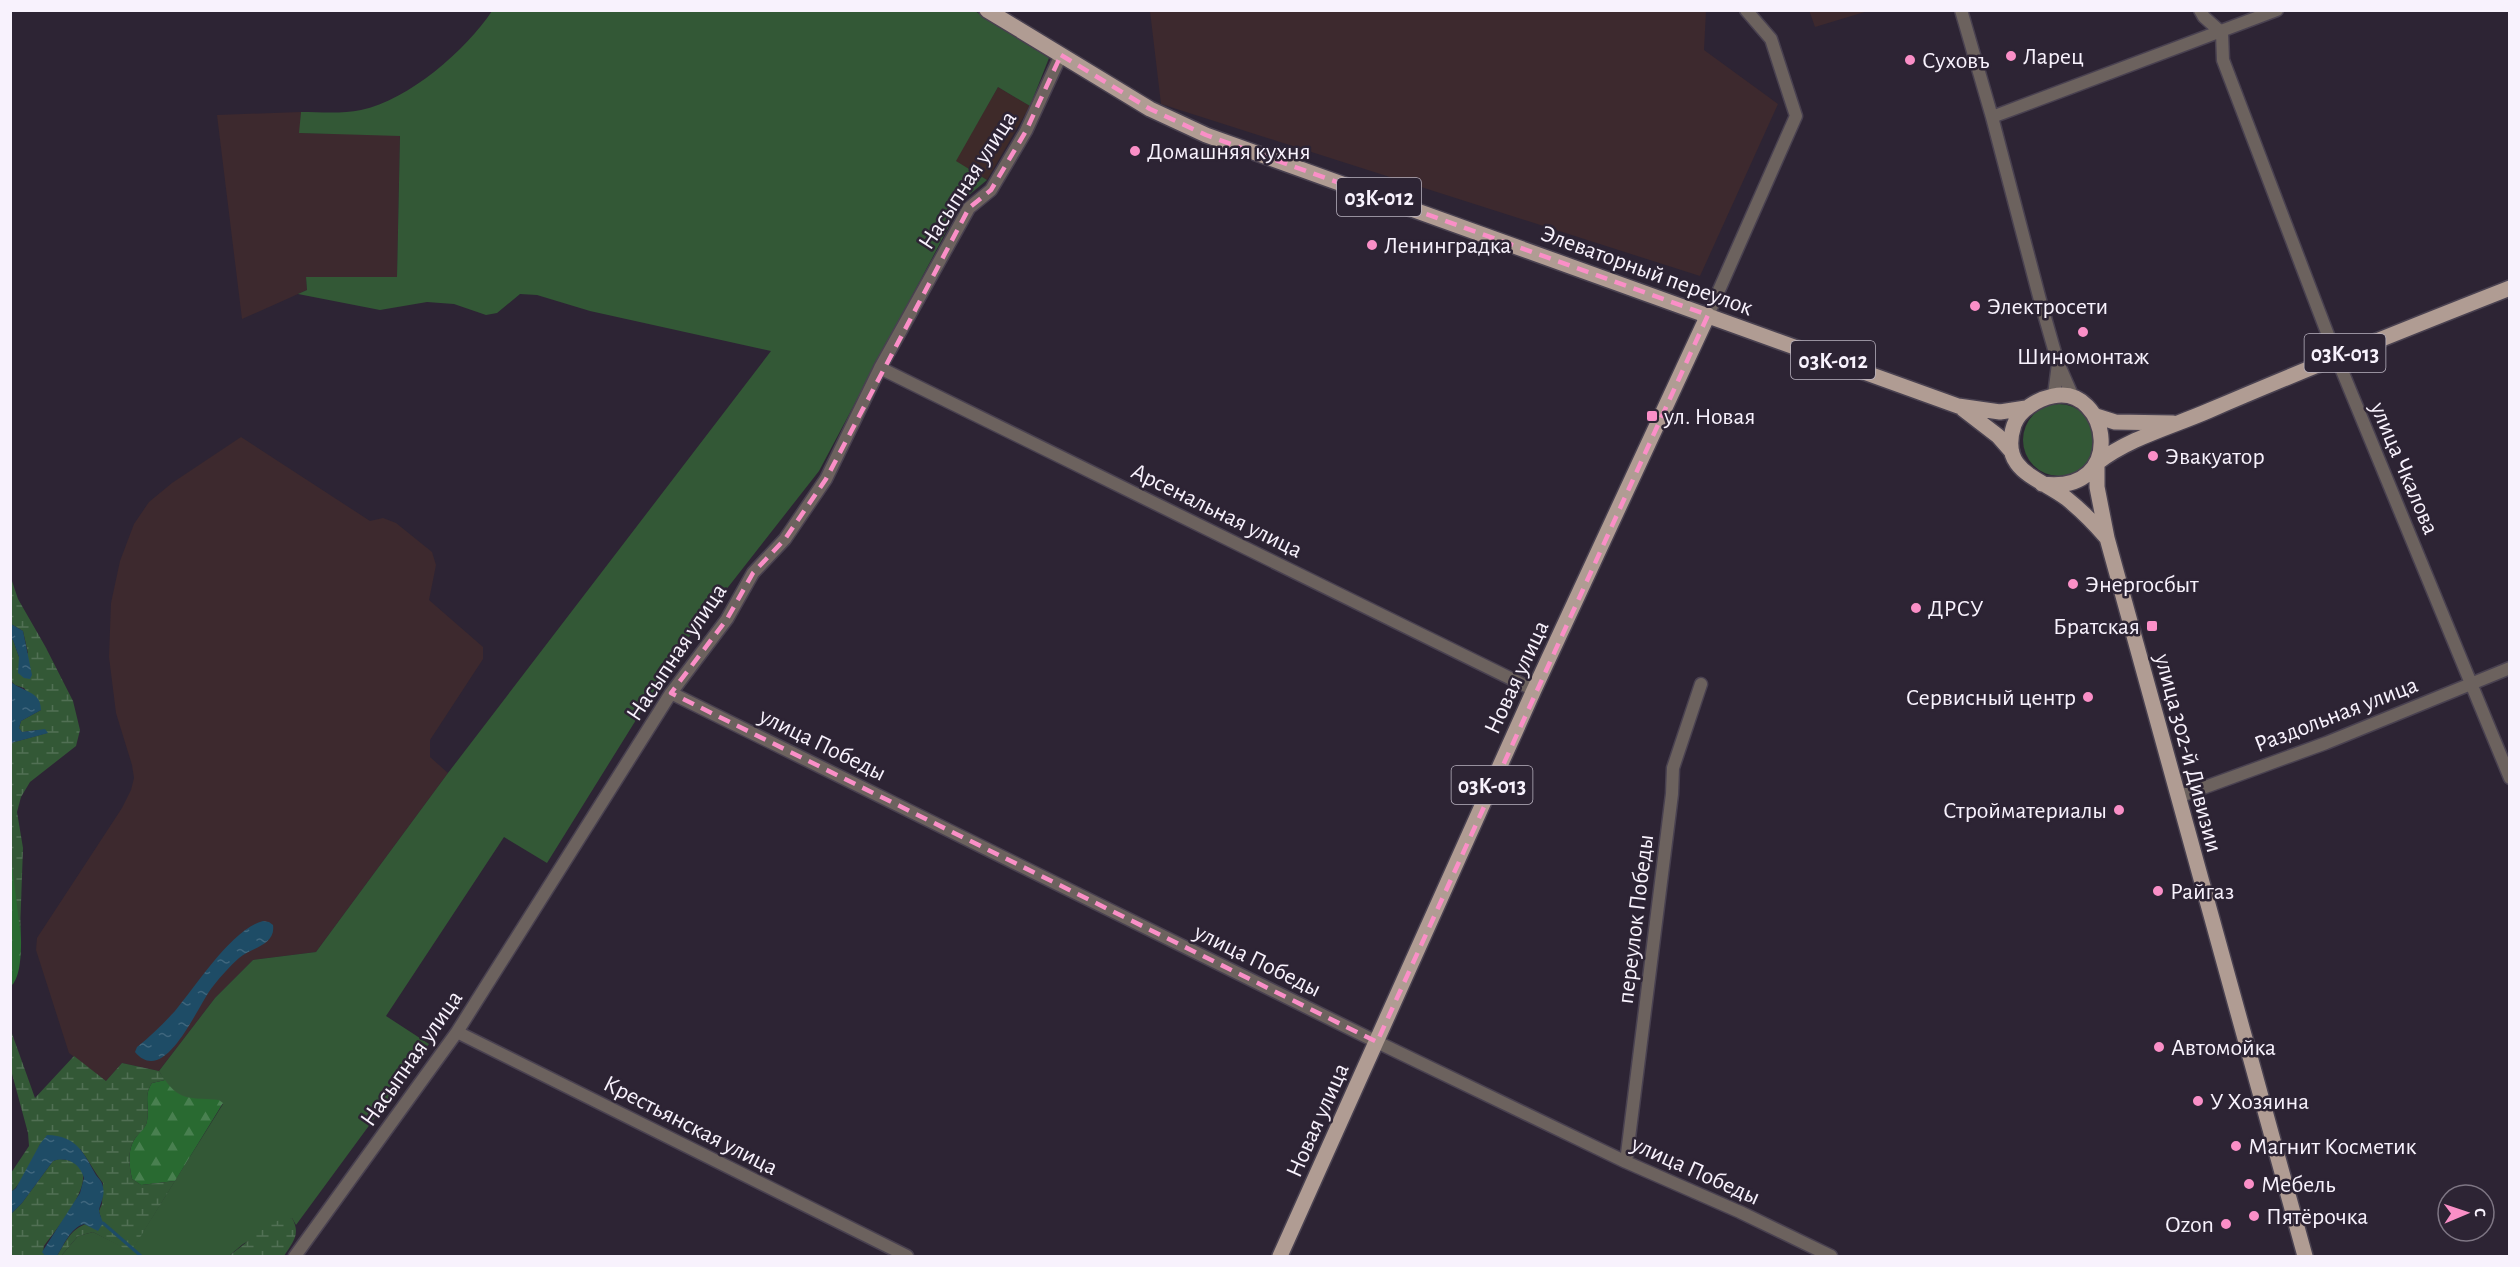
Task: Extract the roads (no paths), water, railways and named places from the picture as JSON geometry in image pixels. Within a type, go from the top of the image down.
[{"type":"main road","name":"03К-012","points":[[987,10],[1061,55]]},
{"type":"main road","name":"Элеваторный переулок","points":[[1061,55],[1150,109],[1206,135],[1958,405],[2000,412],[2025,408]]},
{"type":"main road","name":"03К-013","points":[[2042,484],[2060,486],[2071,484],[2083,478],[2115,448],[2182,423],[2336,356],[2510,288]]},
{"type":"main road","name":"Новая улица","points":[[1280,1257],[1534,690],[1708,315]]},
{"type":"main road","points":[[2042,484],[2030,478],[2017,464],[2012,452],[2011,438],[2014,422],[2025,408],[2054,395],[2073,397]]},
{"type":"main road","name":"03К-013","points":[[2073,397],[2096,416],[2115,422],[2182,423]]},
{"type":"main road","name":"Элеваторный переулок","points":[[1958,405],[1998,436],[2012,452]]},
{"type":"main road","points":[[2096,416],[2102,432],[2102,449],[2097,463]]},
{"type":"main road","name":"улица 302-й Дивизии","points":[[2097,463],[2097,487],[2107,538],[2305,1257]]},
{"type":"main road","name":"улица 302-й Дивизии","points":[[2042,484],[2064,496],[2086,513],[2107,538]]},
{"type":"street","points":[[1708,315],[1796,116],[1771,39],[1746,10]]},
{"type":"street","points":[[1961,10],[2058,363],[2073,397]]},
{"type":"street","points":[[2200,10],[2204,18],[2222,33]]},
{"type":"street","points":[[1992,117],[2222,33],[2277,10]]},
{"type":"street","name":"улица Чкалова","points":[[2222,33],[2223,60],[2336,356],[2510,778]]},
{"type":"street","name":"Насыпная улица","points":[[295,1257],[457,1032],[671,693],[727,619],[753,573],[785,539],[826,479],[880,368],[969,208],[991,190],[1026,131],[1061,55]]},
{"type":"street","points":[[2054,395],[2058,363]]},
{"type":"street","name":"Арсенальная улица","points":[[880,368],[1534,690]]},
{"type":"street","name":"Раздольная улица","points":[[2178,797],[2326,743],[2510,668]]},
{"type":"street","name":"переулок Победы","points":[[1626,1162],[1671,806],[1673,768],[1701,684]]},
{"type":"street","name":"улица Победы","points":[[671,693],[1377,1042],[1626,1162],[1740,1212],[1830,1256]]},
{"type":"street","name":"Крестьянская улица","points":[[457,1032],[907,1257]]},
{"type":"water","points":[[11,624],[23,631],[32,675],[30,679],[18,673],[19,657],[11,639]]},
{"type":"water","points":[[10,681],[34,695],[40,703],[41,710],[21,721],[19,728],[22,732],[45,729],[48,733],[11,743]]},
{"type":"water","points":[[263,921],[273,925],[271,937],[267,942],[239,958],[223,975],[170,1051],[158,1059],[147,1060],[135,1052],[137,1047],[175,1011],[227,946],[251,926]]},
{"type":"water","points":[[47,1135],[65,1138],[78,1147],[103,1185],[99,1210],[103,1223],[98,1231],[84,1224],[79,1226],[68,1237],[57,1256],[45,1256],[42,1252],[80,1193],[84,1178],[80,1169],[73,1162],[53,1161],[11,1214],[11,1192],[16,1188]]},
{"type":"waterway","points":[[103,1223],[141,1256]]},
{"type":"place","name":"Ларец","points":[[2011,56]]},
{"type":"place","name":"Суховъ","points":[[1910,60]]},
{"type":"place","name":"Домашняя кухня","points":[[1135,151]]},
{"type":"place","name":"Ленинградка","points":[[1372,245]]},
{"type":"place","name":"Электросети","points":[[1975,306]]},
{"type":"place","name":"Шиномонтаж","points":[[2083,332]]},
{"type":"place","name":"ул. Новая","points":[[1652,416]]},
{"type":"place","name":"Эвакуатор","points":[[2153,456]]},
{"type":"place","name":"Энергосбыт","points":[[2073,584]]},
{"type":"place","name":"ДРСУ","points":[[1916,608]]},
{"type":"place","name":"Братская","points":[[2152,626]]},
{"type":"place","name":"Сервисный центр","points":[[2088,697]]},
{"type":"place","name":"Стройматериалы","points":[[2119,810]]},
{"type":"place","name":"Райгаз","points":[[2158,891]]},
{"type":"place","name":"Автомойка","points":[[2159,1047]]},
{"type":"place","name":"У Хозяина","points":[[2198,1101]]},
{"type":"place","name":"Магнит Косметик","points":[[2236,1146]]},
{"type":"place","name":"Мебель","points":[[2249,1184]]},
{"type":"place","name":"Пятёрочка","points":[[2254,1216]]},
{"type":"place","name":"Ozon","points":[[2226,1224]]}]
